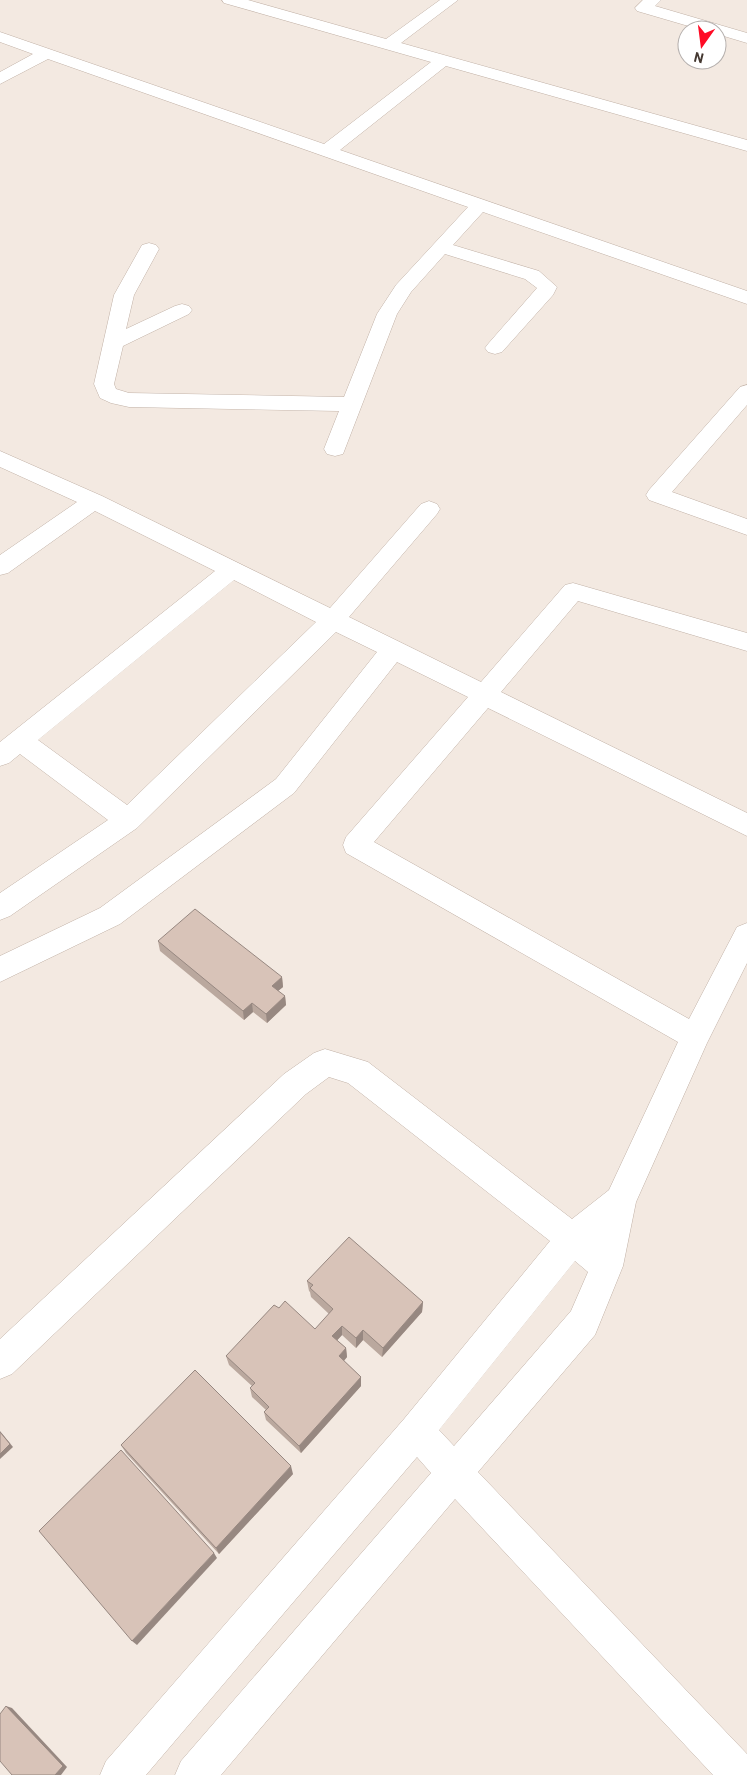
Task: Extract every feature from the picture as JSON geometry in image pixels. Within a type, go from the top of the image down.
[{"type":"street","points":[[230,0],[747,146]]},
{"type":"street","points":[[275,12],[292,0]]},
{"type":"street","points":[[388,44],[450,0]]},
{"type":"street","points":[[653,0],[643,8],[747,38]]},
{"type":"street","points":[[0,37],[747,298]]},
{"type":"street","points":[[0,79],[46,54]]},
{"type":"street","points":[[326,151],[444,60]]},
{"type":"street","points":[[335,449],[387,314],[403,289],[480,204]]},
{"type":"street","points":[[441,247],[532,275],[543,281],[547,287],[543,295],[495,348]]},
{"type":"street","points":[[149,249],[124,296],[104,384],[107,393],[118,398],[352,404]]},
{"type":"street","points":[[113,343],[182,310]]},
{"type":"street","points":[[747,392],[657,495],[747,527]]},
{"type":"street","points":[[0,458],[94,501],[747,825]]},
{"type":"street","points":[[0,567],[94,501]]},
{"type":"street","points":[[0,908],[128,820],[333,620],[429,510]]},
{"type":"street","points":[[0,756],[231,570]]},
{"type":"street","points":[[694,1037],[356,844],[573,591],[747,642]]},
{"type":"street","points":[[0,970],[110,916],[285,786],[393,649]]},
{"type":"street","points":[[20,740],[128,820]]},
{"type":"street","points":[[195,1775],[583,1323],[607,1266],[620,1201],[694,1037],[747,935]]},
{"type":"street","points":[[0,1362],[295,1084],[325,1062],[357,1072],[607,1266]]},
{"type":"street","points":[[120,1775],[416,1431],[572,1239],[620,1201]]},
{"type":"street","points":[[416,1431],[740,1775]]},
{"type":"building","points":[[195,909],[282,977],[272,986],[285,996],[266,1014],[252,1003],[243,1011],[158,941]]},
{"type":"building","points":[[349,1237],[423,1302],[383,1348],[363,1330],[356,1338],[342,1326],[332,1336],[346,1348],[339,1356],[361,1377],[299,1446],[264,1412],[269,1407],[250,1388],[255,1383],[226,1356],[274,1305],[279,1308],[285,1301],[315,1329],[333,1309],[310,1288],[313,1285],[307,1281]]},
{"type":"building","points":[[195,1370],[291,1466],[216,1548],[121,1445]]},
{"type":"building","points":[[0,1432],[10,1444],[0,1454]]},
{"type":"building","points":[[121,1450],[214,1553],[132,1641],[39,1531]]},
{"type":"building","points":[[6,1706],[63,1766],[55,1775],[12,1775],[0,1761],[0,1714]]}]
